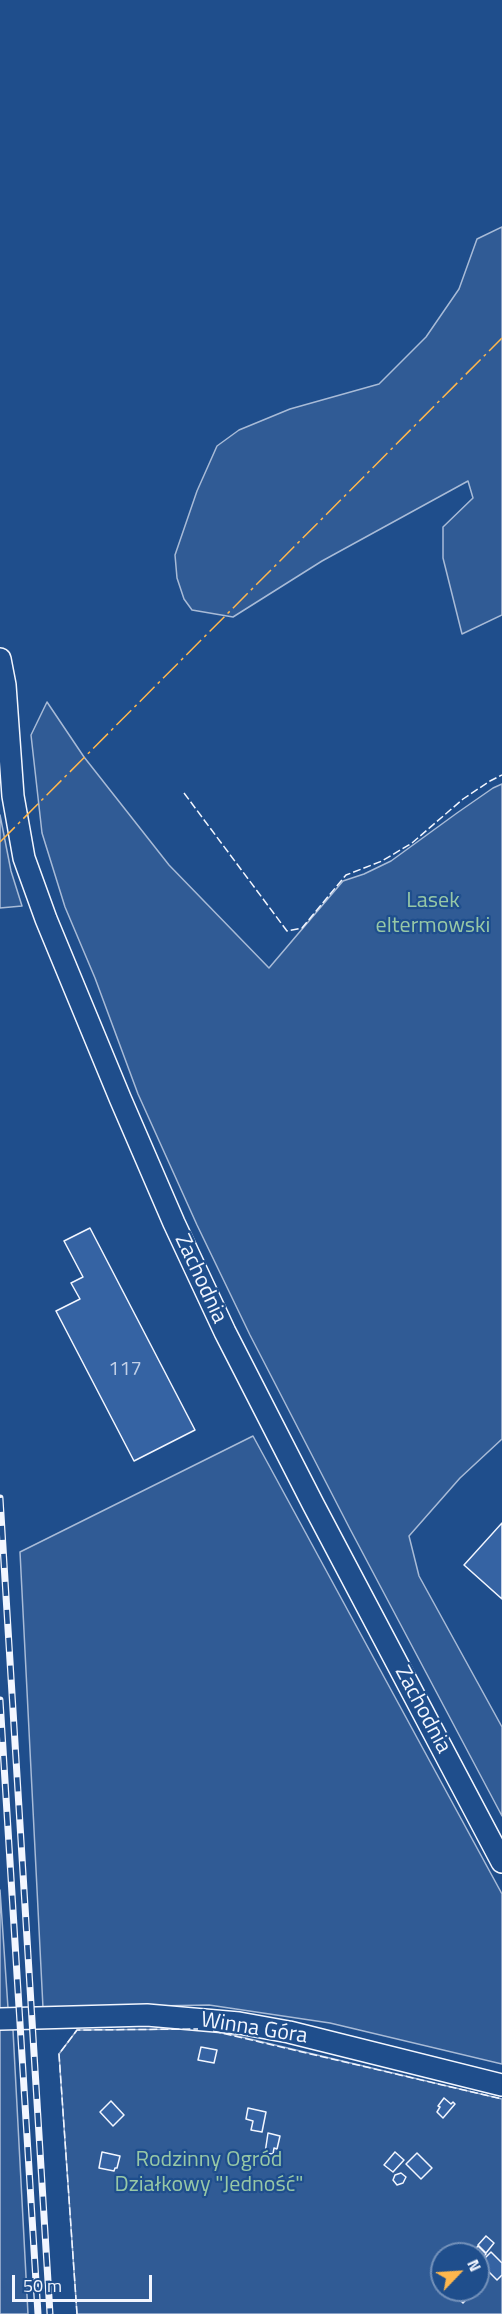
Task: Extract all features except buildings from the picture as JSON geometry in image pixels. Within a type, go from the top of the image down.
[{"type":"street","name":"Zachodnia","points":[[0,659],[6,693],[13,796],[24,858],[46,919],[120,1098],[174,1223],[230,1342],[502,1862]]},
{"type":"street","name":"Winna Góra","points":[[0,2019],[147,2015],[239,2023],[289,2032],[502,2085]]},
{"type":"green space","points":[[502,227],[502,615],[462,634],[443,558],[443,527],[473,498],[468,481],[322,561],[233,617],[192,610],[184,599],[177,578],[175,555],[197,491],[217,446],[239,430],[290,409],[379,384],[426,337],[459,289],[477,239]]},
{"type":"green space","name":"Lasek eltermowski","points":[[47,702],[84,757],[169,865],[269,968],[343,881],[391,861],[493,788],[502,784],[502,1439],[460,1478],[409,1536],[419,1576],[502,1727],[502,1816],[250,1335],[138,1094],[95,978],[65,907],[42,833],[31,735]]},
{"type":"green space","points":[[0,815],[11,871],[22,906],[0,908]]},
{"type":"green space","points":[[253,1436],[502,1894],[502,2064],[330,2023],[209,2005],[43,2008],[20,1552]]},
{"type":"green space","points":[[0,1890],[8,2008],[0,2008]]},
{"type":"green space","points":[[6,2027],[13,2030],[28,2314],[0,2314],[0,2029]]},
{"type":"green space","name":"Rodzinny Ogród Działkowy \"Jedność\"","points":[[208,2029],[502,2099],[502,2314],[77,2314],[59,2054],[77,2030]]},
{"type":"railway","points":[[0,1498],[50,2314]]},
{"type":"railway","points":[[0,1700],[38,2314]]},
{"type":"fence","points":[[184,793],[287,931],[302,928],[346,875],[382,861],[412,843],[463,799],[502,775]]},
{"type":"fence","points":[[77,2314],[59,2054],[77,2030],[198,2029]]},
{"type":"fence","points":[[213,2031],[502,2099]]},
{"type":"power","points":[[0,842],[502,338]]}]
